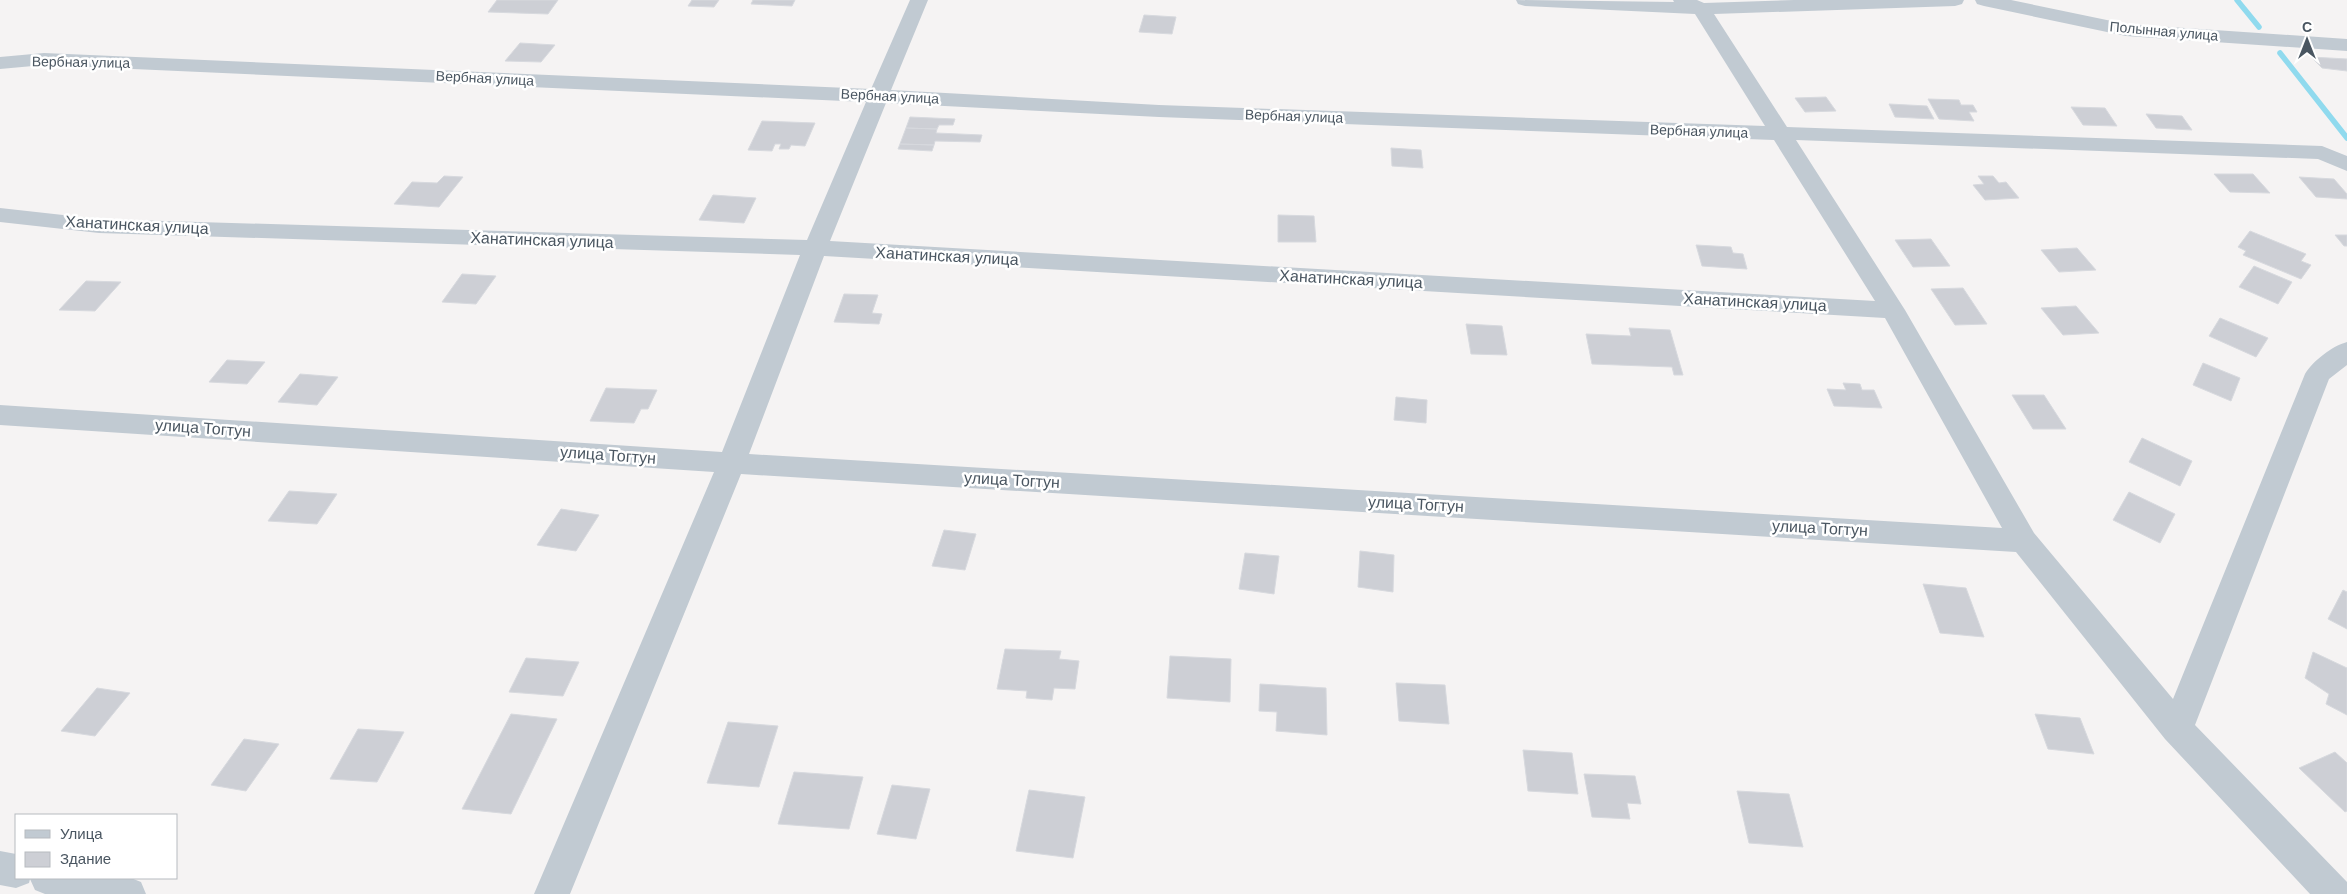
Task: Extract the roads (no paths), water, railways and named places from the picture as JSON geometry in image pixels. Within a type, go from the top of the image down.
[{"type":"street","points":[[552,894],[732,463],[815,248],[919,0]]},
{"type":"street","points":[[1525,0],[1692,5],[1955,0]]},
{"type":"street","name":"Полынная улица","points":[[1984,0],[2126,30],[2347,45]]},
{"type":"street","points":[[1692,5],[1780,134],[1893,310],[2024,541],[2177,729],[2334,894]]},
{"type":"street","name":"Вербная улица","points":[[0,64],[44,58],[880,96],[1159,111],[2322,153],[2347,164]]},
{"type":"street","name":"Ханатинская улица","points":[[0,215],[99,226],[815,248],[1893,310]]},
{"type":"street","points":[[2177,729],[2318,374],[2347,351]]},
{"type":"street","name":"улица Тогтун","points":[[0,415],[732,463],[2024,541]]},
{"type":"street","points":[[0,868],[15,871]]},
{"type":"street","points":[[53,879],[128,894]]},
{"type":"waterway","points":[[2237,0],[2259,27]]},
{"type":"waterway","points":[[2280,53],[2347,138]]}]
